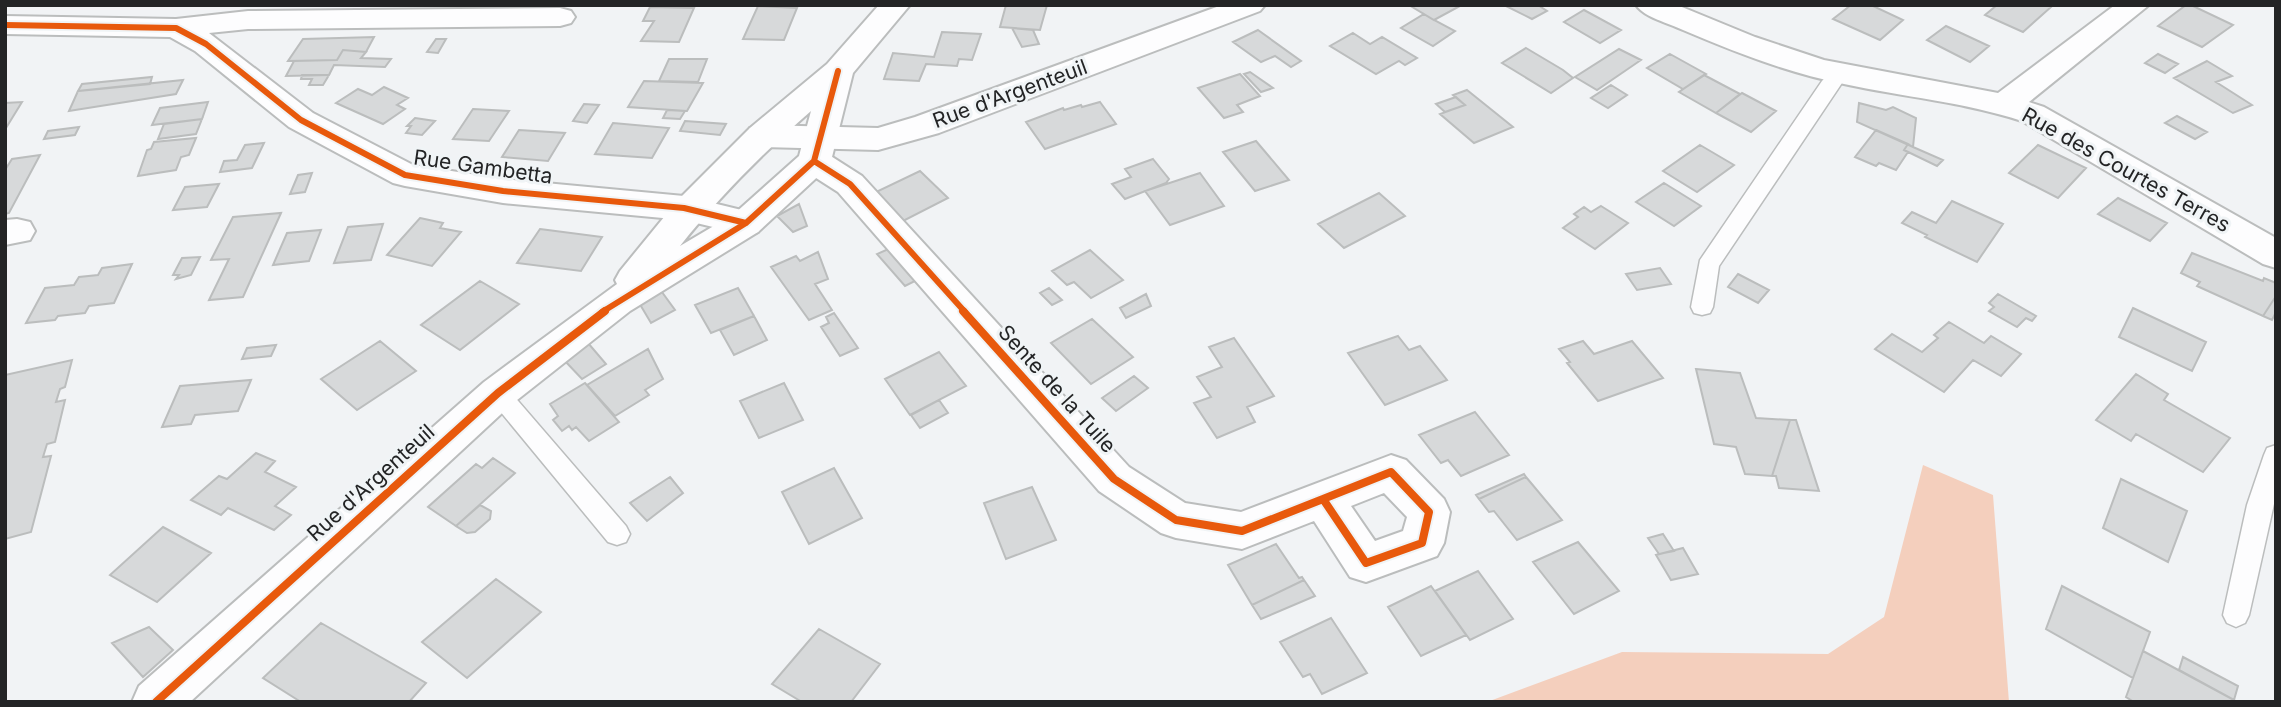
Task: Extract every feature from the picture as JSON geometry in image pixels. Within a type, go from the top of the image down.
[{"type":"street","points":[[617,301],[690,209],[762,136],[838,71],[895,5]]},
{"type":"street","name":"Rue d'Argenteuil","points":[[762,136],[817,150],[878,139],[927,125],[1250,5]]},
{"type":"street","name":"Rue des Courtes Terres","points":[[1651,5],[1795,61],[1839,74],[2005,104],[2033,114],[2276,255]]},
{"type":"street","points":[[2005,104],[2134,5]]},
{"type":"street","points":[[176,28],[248,19],[560,18]]},
{"type":"street","name":"Rue Gambetta","points":[[5,25],[176,28],[206,44],[301,120],[405,175],[503,191],[690,209],[746,223]]},
{"type":"street","points":[[617,301],[746,223],[817,150],[838,71]]},
{"type":"street","name":"Sente de la Tuile","points":[[817,150],[1114,480],[1176,520],[1242,531],[1322,498]]},
{"type":"street","name":"Rue d'Argenteuil","points":[[156,702],[498,393],[617,301]]},
{"type":"lane","points":[[1702,307],[1708,265],[1839,74]]},
{"type":"lane","points":[[498,393],[617,534]]},
{"type":"lane","points":[[2236,615],[2260,505],[2276,455]]},
{"type":"shaded area","points":[[1923,465],[1993,495],[2009,702],[1487,702],[1622,652],[1828,654],[1884,617]]},
{"type":"building","points":[[1006,5],[1047,5],[1040,30],[1000,27]]},
{"type":"building","points":[[1409,5],[1459,5],[1460,6],[1434,20]]},
{"type":"building","points":[[1504,5],[1544,5],[1541,7],[1547,11],[1532,19]]},
{"type":"building","points":[[1851,5],[1871,5],[1903,20],[1880,40],[1833,19]]},
{"type":"building","points":[[1997,5],[2051,7],[2023,32],[1985,15]]},
{"type":"building","points":[[2186,5],[2233,25],[2202,47],[2158,26]]},
{"type":"building","points":[[758,6],[797,8],[784,40],[743,39]]},
{"type":"building","points":[[650,7],[694,8],[679,42],[641,41],[654,21],[643,21]]},
{"type":"building","points":[[1584,10],[1621,30],[1600,43],[1564,22]]},
{"type":"building","points":[[1424,14],[1455,31],[1433,46],[1401,28]]},
{"type":"building","points":[[1946,26],[1989,46],[1970,62],[1927,40]]},
{"type":"building","points":[[1012,28],[1033,30],[1039,44],[1022,47]]},
{"type":"building","points":[[1258,30],[1301,61],[1291,67],[1275,56],[1261,62],[1233,42]]},
{"type":"building","points":[[942,32],[981,34],[972,60],[959,59],[957,66],[926,64],[919,81],[884,79],[893,53],[934,57]]},
{"type":"building","points":[[1353,33],[1370,44],[1382,37],[1417,58],[1405,65],[1399,61],[1376,74],[1330,46]]},
{"type":"building","points":[[374,37],[366,52],[343,50],[337,60],[288,61],[303,39]]},
{"type":"building","points":[[436,39],[446,39],[438,53],[427,52]]},
{"type":"building","points":[[1526,48],[1573,78],[1551,93],[1502,63]]},
{"type":"building","points":[[1619,49],[1641,60],[1597,90],[1575,77]]},
{"type":"building","points":[[343,50],[366,52],[361,58],[391,59],[385,67],[334,65],[329,75],[286,76],[294,61],[337,60]]},
{"type":"building","points":[[1670,54],[1706,74],[1683,89],[1647,68]]},
{"type":"building","points":[[2158,54],[2178,64],[2165,73],[2145,63]]},
{"type":"building","points":[[669,59],[707,59],[698,82],[659,81]]},
{"type":"building","points":[[2207,61],[2232,76],[2216,82],[2252,105],[2233,113],[2174,78]]},
{"type":"building","points":[[1250,72],[1273,88],[1261,92],[1244,74]]},
{"type":"building","points":[[1240,74],[1260,96],[1237,105],[1243,112],[1224,118],[1198,88]]},
{"type":"building","points":[[302,75],[329,75],[323,85],[309,85],[312,79],[301,79]]},
{"type":"building","points":[[1704,75],[1740,94],[1716,113],[1679,92]]},
{"type":"building","points":[[152,77],[150,84],[78,91],[82,84]]},
{"type":"building","points":[[183,80],[176,94],[69,111],[78,91]]},
{"type":"building","points":[[644,81],[703,83],[687,111],[628,107]]},
{"type":"building","points":[[1611,85],[1627,95],[1608,108],[1591,98]]},
{"type":"building","points":[[384,87],[408,98],[397,105],[405,109],[383,124],[336,103],[358,89],[372,95]]},
{"type":"building","points":[[1467,90],[1513,127],[1474,143],[1440,114],[1465,105],[1453,95]]},
{"type":"building","points":[[1742,93],[1776,111],[1751,132],[1716,113]]},
{"type":"building","points":[[1456,97],[1465,105],[1445,112],[1436,104]]},
{"type":"building","points":[[22,102],[6,128],[5,128],[5,103]]},
{"type":"building","points":[[208,102],[202,119],[152,125],[160,108]]},
{"type":"building","points":[[1100,102],[1116,124],[1045,149],[1026,122],[1063,108],[1064,110]]},
{"type":"building","points":[[1859,103],[1886,110],[1893,107],[1916,118],[1913,147],[1857,122]]},
{"type":"building","points":[[584,104],[599,105],[587,123],[573,121]]},
{"type":"building","points":[[473,109],[509,111],[489,141],[453,139]]},
{"type":"building","points":[[667,110],[685,111],[680,119],[663,118]]},
{"type":"building","points":[[2177,116],[2207,132],[2195,139],[2165,123]]},
{"type":"building","points":[[415,118],[435,121],[422,135],[406,133],[411,126],[407,126]]},
{"type":"building","points":[[202,119],[196,134],[158,139],[164,124]]},
{"type":"building","points":[[685,121],[726,124],[720,135],[680,131]]},
{"type":"building","points":[[613,123],[669,128],[652,158],[595,154]]},
{"type":"building","points":[[79,127],[75,135],[44,139],[48,131]]},
{"type":"building","points":[[519,130],[565,133],[548,161],[502,157]]},
{"type":"building","points":[[1876,130],[1908,144],[1904,150],[1908,152],[1896,170],[1879,163],[1876,166],[1855,157]]},
{"type":"building","points":[[196,138],[189,155],[181,157],[176,170],[138,176],[147,150],[151,149],[154,142]]},
{"type":"building","points":[[1256,141],[1289,180],[1255,191],[1223,152]]},
{"type":"building","points":[[264,143],[252,168],[220,172],[224,161],[237,160],[245,145]]},
{"type":"building","points":[[1908,144],[1943,160],[1937,166],[1904,150]]},
{"type":"building","points":[[1700,145],[1734,165],[1697,192],[1663,171]]},
{"type":"building","points":[[2038,145],[2086,168],[2058,198],[2009,173]]},
{"type":"building","points":[[40,155],[9,213],[5,214],[5,170],[12,159]]},
{"type":"building","points":[[1153,159],[1169,179],[1166,183],[1125,199],[1112,184],[1131,177],[1125,169]]},
{"type":"building","points":[[920,171],[948,198],[903,221],[876,192]]},
{"type":"building","points":[[312,173],[305,192],[290,194],[298,175]]},
{"type":"building","points":[[1200,173],[1224,206],[1170,225],[1145,191]]},
{"type":"building","points":[[1664,183],[1701,206],[1674,226],[1636,202]]},
{"type":"building","points":[[219,184],[207,207],[173,210],[185,187]]},
{"type":"building","points":[[1379,193],[1405,216],[1344,248],[1318,224]]},
{"type":"building","points":[[2118,198],[2167,223],[2150,241],[2098,214]]},
{"type":"building","points":[[1952,201],[2003,224],[1977,262],[1902,223],[1912,212],[1936,223]]},
{"type":"building","points":[[799,204],[807,226],[793,232],[777,216]]},
{"type":"building","points":[[1601,206],[1628,223],[1595,249],[1563,228],[1578,217],[1574,214],[1584,207],[1591,212]]},
{"type":"building","points":[[281,213],[243,297],[209,300],[229,259],[211,260],[233,217]]},
{"type":"building","points":[[420,218],[443,223],[440,228],[461,232],[432,266],[387,255]]},
{"type":"building","points":[[383,224],[371,260],[334,263],[348,227]]},
{"type":"building","points":[[540,229],[602,237],[581,271],[517,263]]},
{"type":"building","points":[[321,230],[309,261],[273,265],[287,233]]},
{"type":"building","points":[[893,247],[921,278],[905,286],[877,254]]},
{"type":"building","points":[[1090,250],[1123,280],[1091,298],[1074,282],[1067,285],[1052,271]]},
{"type":"building","points":[[818,252],[828,279],[815,284],[832,310],[809,320],[771,267],[796,256],[800,261]]},
{"type":"building","points":[[2192,253],[2263,281],[2264,278],[2276,283],[2276,296],[2263,316],[2197,286],[2200,282],[2181,273]]},
{"type":"building","points":[[200,257],[191,275],[176,279],[179,275],[173,275],[182,258]]},
{"type":"building","points":[[132,264],[114,303],[89,306],[85,313],[58,316],[55,320],[26,323],[45,288],[74,285],[79,277],[98,275],[102,268]]},
{"type":"building","points":[[1660,268],[1671,284],[1637,290],[1626,274]]},
{"type":"building","points":[[1738,274],[1769,290],[1758,303],[1728,287]]},
{"type":"building","points":[[480,281],[519,304],[460,350],[421,325]]},
{"type":"building","points":[[659,288],[675,310],[651,323],[638,301]]},
{"type":"building","points":[[738,288],[754,316],[711,333],[695,305]]},
{"type":"building","points":[[1049,288],[1062,300],[1052,305],[1040,293]]},
{"type":"building","points":[[1146,294],[1151,306],[1126,318],[1120,308]]},
{"type":"building","points":[[1998,294],[2036,316],[2032,321],[2026,318],[2017,327],[1989,311],[1994,307],[1989,303]]},
{"type":"building","points":[[2276,296],[2276,312],[2272,320],[2263,316]]},
{"type":"building","points":[[2133,308],[2206,342],[2192,371],[2119,337]]},
{"type":"building","points":[[834,313],[858,348],[840,356],[821,327],[829,323],[826,317]]},
{"type":"building","points":[[754,316],[767,340],[734,355],[720,330]]},
{"type":"building","points":[[1092,319],[1133,357],[1091,384],[1051,343]]},
{"type":"building","points":[[1949,322],[1984,343],[1991,336],[2021,354],[2001,376],[1973,360],[1944,392],[1875,349],[1892,334],[1922,352],[1938,338],[1934,335]]},
{"type":"building","points":[[1398,336],[1409,350],[1420,346],[1447,380],[1385,405],[1348,353]]},
{"type":"building","points":[[1234,338],[1274,396],[1247,407],[1255,422],[1217,438],[1194,403],[1211,397],[1197,377],[1222,367],[1209,347]]},
{"type":"building","points":[[380,341],[416,371],[357,410],[321,379]]},
{"type":"building","points":[[1583,341],[1594,354],[1632,341],[1663,378],[1598,401],[1559,349]]},
{"type":"building","points":[[588,343],[606,364],[582,379],[565,361]]},
{"type":"building","points":[[276,345],[271,356],[242,359],[247,348]]},
{"type":"building","points":[[648,349],[663,379],[645,390],[649,395],[615,416],[587,385]]},
{"type":"building","points":[[939,352],[966,386],[910,415],[885,379]]},
{"type":"building","points":[[72,360],[65,387],[60,389],[56,402],[65,400],[55,442],[47,444],[43,457],[51,456],[31,532],[5,539],[5,375]]},
{"type":"building","points":[[1696,369],[1740,373],[1756,418],[1790,420],[1772,476],[1745,474],[1736,447],[1714,444]]},
{"type":"building","points":[[2136,374],[2168,394],[2164,400],[2230,438],[2203,472],[2136,434],[2131,441],[2096,420]]},
{"type":"building","points":[[1134,376],[1148,388],[1116,411],[1102,398]]},
{"type":"building","points":[[251,380],[238,411],[195,415],[191,424],[162,427],[180,386]]},
{"type":"building","points":[[585,383],[619,422],[589,441],[576,427],[572,430],[569,426],[562,431],[553,420],[558,416],[550,404]]},
{"type":"building","points":[[784,383],[803,420],[759,438],[740,401]]},
{"type":"building","points":[[939,400],[948,413],[920,428],[911,415]]},
{"type":"building","points":[[1475,412],[1509,455],[1461,476],[1448,460],[1441,463],[1419,435]]},
{"type":"building","points":[[1790,420],[1796,420],[1819,491],[1779,488],[1776,476],[1772,476]]},
{"type":"building","points":[[256,453],[275,461],[265,472],[296,487],[275,506],[291,515],[274,530],[228,508],[221,515],[191,500],[219,476],[227,479]]},
{"type":"building","points":[[493,458],[515,473],[456,526],[428,507],[476,464],[482,468]]},
{"type":"building","points":[[834,468],[862,518],[809,544],[782,492]]},
{"type":"building","points":[[1524,474],[1526,477],[1479,499],[1476,495]]},
{"type":"building","points":[[670,477],[683,493],[647,521],[630,503]]},
{"type":"building","points":[[1526,477],[1562,520],[1517,540],[1494,511],[1489,512],[1479,499]]},
{"type":"building","points":[[2121,479],[2187,511],[2168,562],[2103,528]]},
{"type":"building","points":[[1032,487],[1056,540],[1006,559],[984,503]]},
{"type":"building","points":[[480,505],[491,511],[490,519],[475,532],[467,533],[456,526]]},
{"type":"building","points":[[163,527],[211,553],[157,602],[110,575]]},
{"type":"building","points":[[1663,534],[1674,551],[1659,554],[1648,538]]},
{"type":"building","points":[[1578,542],[1619,591],[1574,614],[1533,562]]},
{"type":"building","points":[[1276,544],[1299,578],[1304,580],[1252,605],[1228,565]]},
{"type":"building","points":[[1683,548],[1698,574],[1671,580],[1656,555]]},
{"type":"building","points":[[1478,571],[1513,619],[1470,640],[1435,591]]},
{"type":"building","points":[[496,579],[541,612],[467,678],[422,642]]},
{"type":"building","points":[[1304,580],[1315,596],[1261,619],[1252,605]]},
{"type":"building","points":[[1431,586],[1466,635],[1421,656],[1388,607]]},
{"type":"building","points":[[2062,586],[2150,632],[2133,678],[2046,629]]},
{"type":"building","points":[[1331,618],[1367,673],[1322,694],[1310,674],[1303,677],[1280,642]]},
{"type":"building","points":[[321,623],[426,683],[409,702],[301,702],[263,678]]},
{"type":"building","points":[[149,627],[173,650],[143,677],[112,643]]},
{"type":"building","points":[[819,629],[880,664],[851,702],[802,702],[772,684]]},
{"type":"building","points":[[2143,651],[2234,700],[2233,702],[2134,702],[2126,697]]},
{"type":"building","points":[[2183,657],[2238,686],[2234,700],[2179,670]]},
{"type":"cycle path","points":[[5,25],[176,28],[206,44],[301,120],[405,175],[503,191],[684,208],[746,223]]},
{"type":"cycle path","points":[[156,702],[498,393],[617,301],[746,223],[814,161],[838,71]]},
{"type":"cycle path","points":[[814,161],[850,184],[1114,479],[1176,520],[1242,531],[1391,472],[1429,512],[1422,543],[1366,563],[1322,498]]}]
